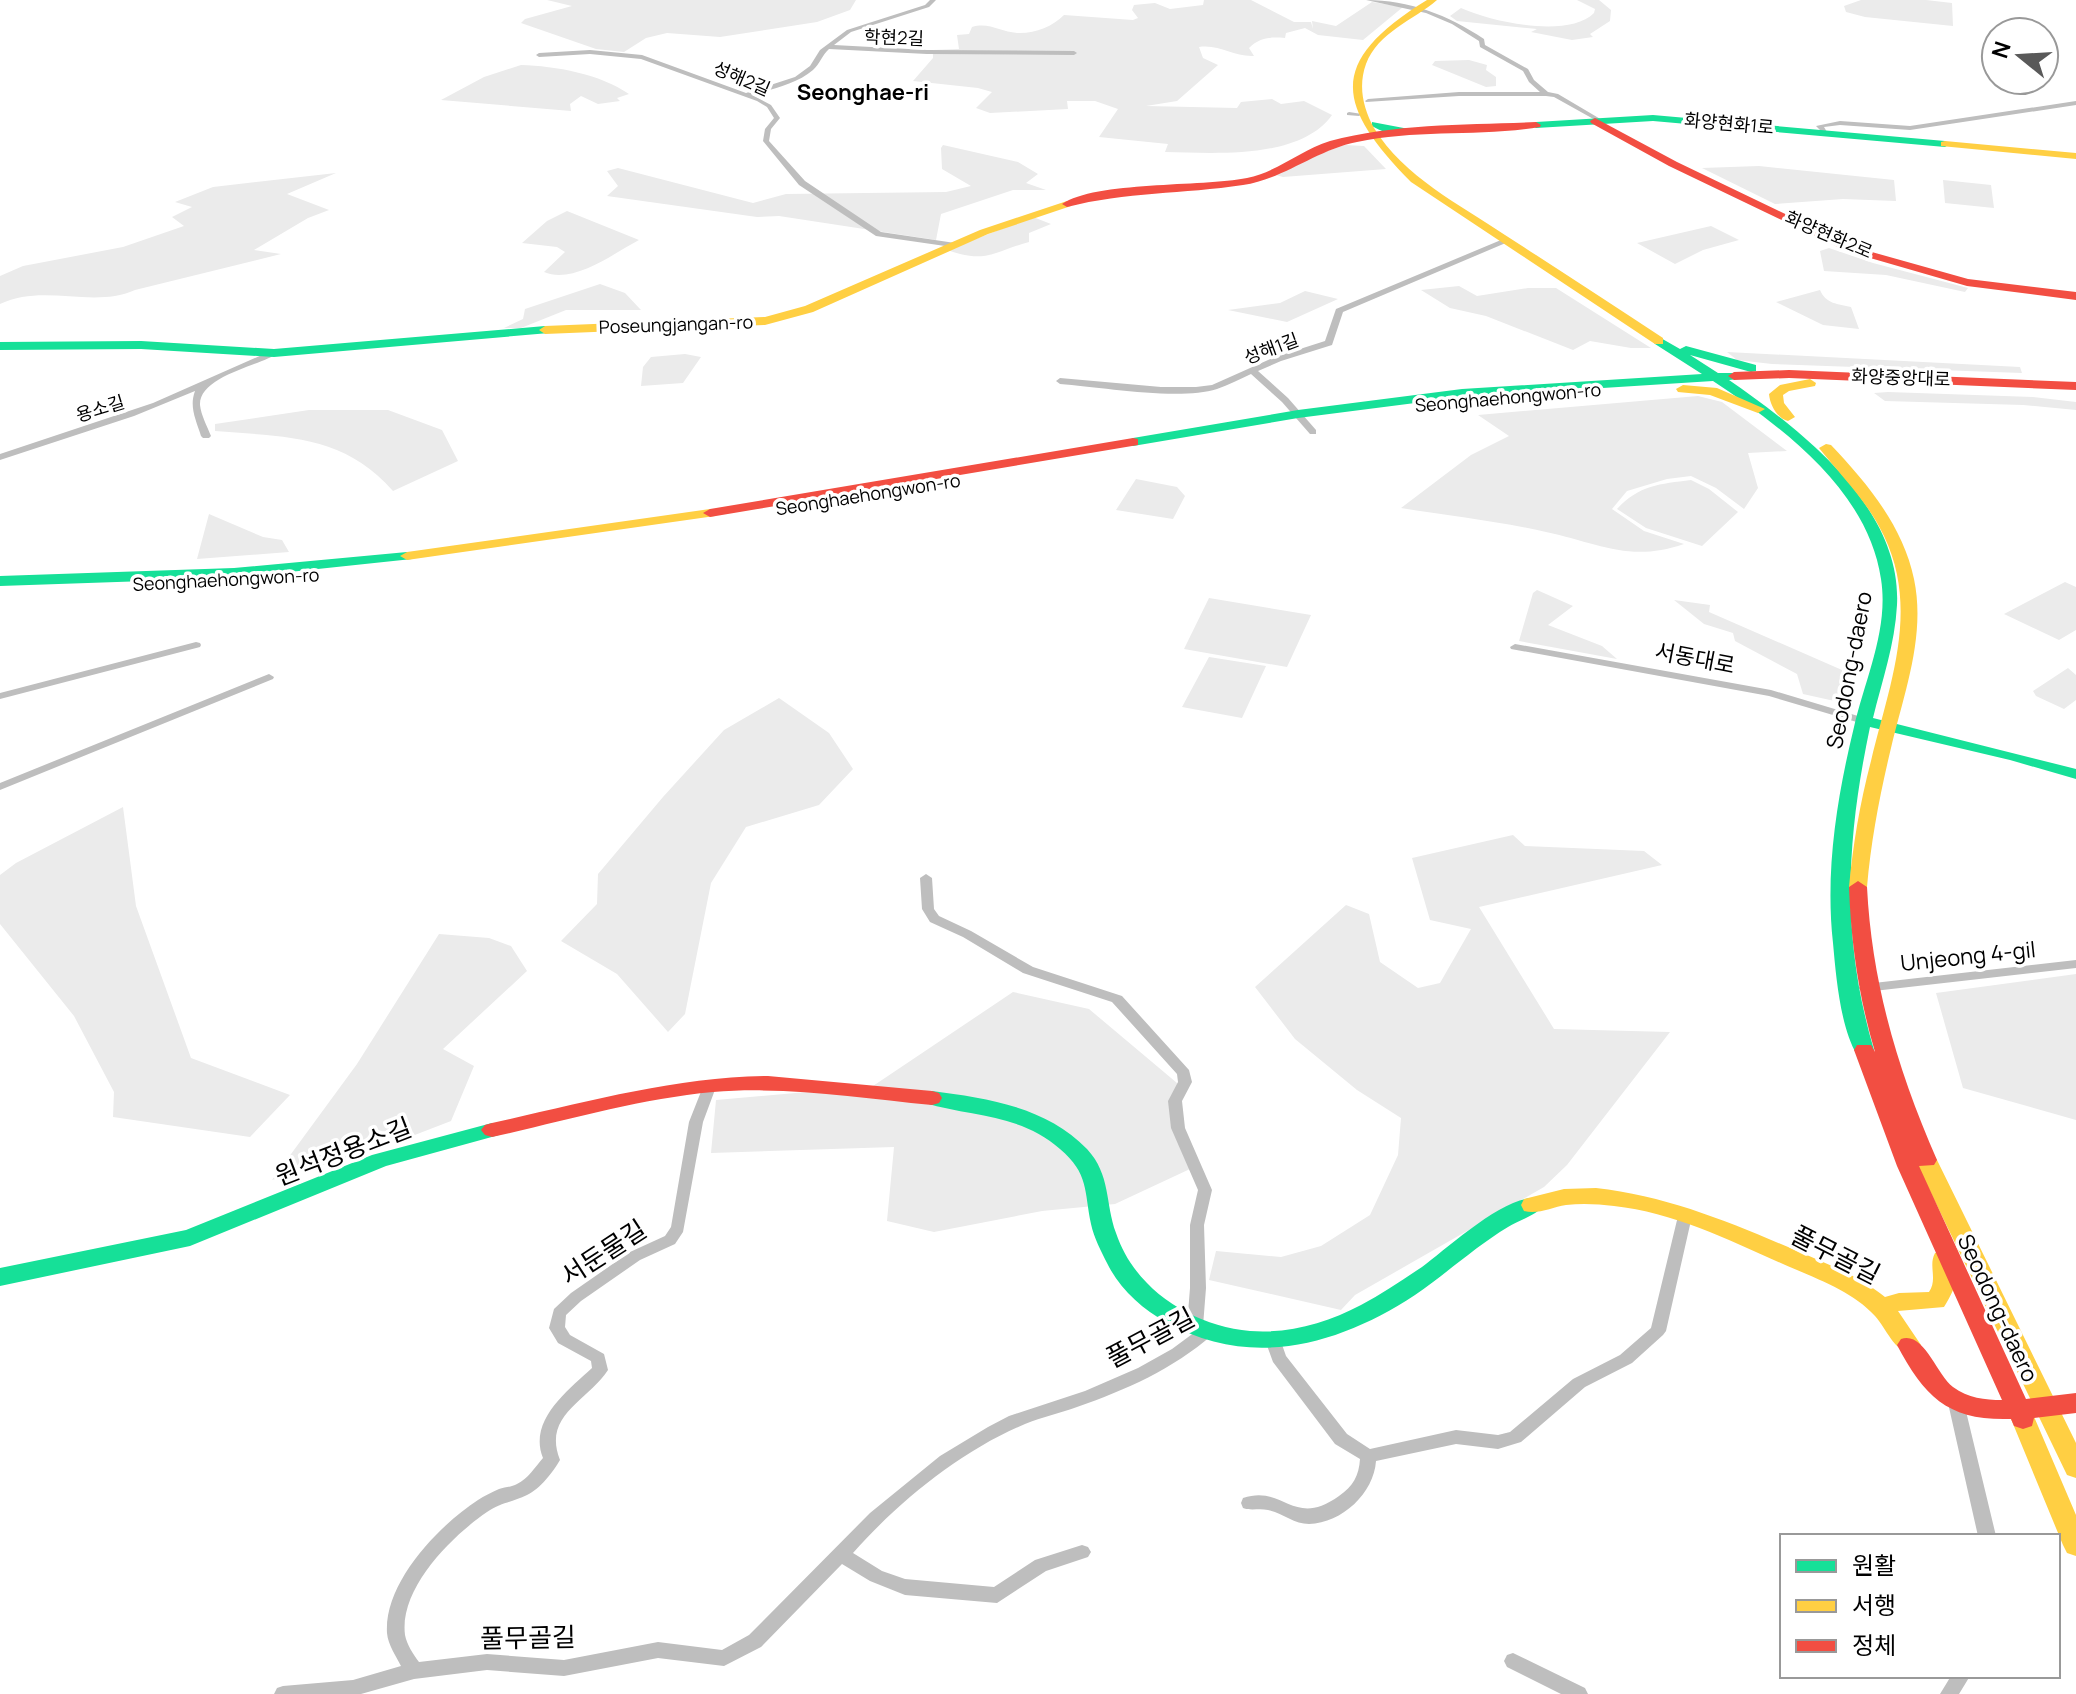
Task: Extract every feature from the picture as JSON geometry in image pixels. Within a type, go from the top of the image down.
[{"type":"main road","points":[[1372,129],[1366,76],[1374,56],[1415,4],[1444,0]]},
{"type":"main road","name":"화양현화1로","points":[[1333,144],[1359,143],[1372,129],[1409,133],[1680,119],[2076,158]]},
{"type":"main road","name":"화양현화1로","points":[[1599,122],[1670,121],[2076,158]]},
{"type":"main road","name":"화양현화2로","points":[[1599,122],[1679,167],[1850,249],[1967,282],[2076,295]]},
{"type":"main road","name":"Poseungjangan-ro","points":[[0,346],[128,345],[274,353],[539,330],[765,321],[843,296],[952,245],[1074,202],[1256,179],[1372,129]]},
{"type":"main road","name":"Seodong-daero","points":[[1372,129],[1415,180],[1504,242],[1680,351]]},
{"type":"main road","name":"Seodong-daero","points":[[1372,129],[1437,189],[1723,379],[1788,417],[1855,476],[1874,502],[1903,558],[1911,603],[1862,838],[1858,902],[1865,988],[1879,1043],[1951,1214],[2012,1332],[2076,1468]]},
{"type":"main road","points":[[1644,381],[1676,372],[1680,351],[1789,374]]},
{"type":"main road","name":"화양중앙대로","points":[[1723,379],[1789,374],[2076,386]]},
{"type":"main road","name":"Seodong-daero","points":[[1723,379],[1822,462],[1850,493],[1883,550],[1890,582],[1890,607],[1856,752],[1840,875],[1838,918],[1849,1003],[1865,1058],[1945,1251],[2018,1406],[2076,1545]]},
{"type":"main road","name":"화양중앙대로","points":[[1723,379],[2076,393]]},
{"type":"main road","name":"Seonghaehongwon-ro","points":[[1304,423],[1462,393],[1723,379]]},
{"type":"main road","name":"Seonghaehongwon-ro","points":[[0,584],[235,581],[491,554],[1464,399],[1723,379]]},
{"type":"main road","points":[[1788,417],[1777,404],[1776,394],[1785,388],[1810,383]]},
{"type":"main road","points":[[1596,389],[1705,390],[1758,409]]},
{"type":"main road","points":[[1864,718],[2014,749],[2076,768]]},
{"type":"main road","points":[[1886,723],[2076,774]]},
{"type":"main road","points":[[709,1087],[734,1084],[815,1086],[948,1100],[1016,1115],[1046,1127],[1075,1149],[1099,1182],[1103,1228],[1114,1259],[1132,1285],[1143,1298],[1170,1316],[1201,1328]]},
{"type":"main road","name":"원석정용소길","points":[[0,1277],[201,1235],[385,1158],[625,1101],[709,1087]]},
{"type":"main road","name":"풀무골길","points":[[1201,1328],[1251,1340],[1273,1340],[1341,1327],[1407,1290],[1493,1225],[1529,1205],[1584,1197],[1622,1199],[1685,1216],[1846,1283],[1881,1307],[1935,1381],[1956,1403]]},
{"type":"main road","points":[[1881,1307],[1899,1302],[1936,1301],[1946,1285],[1941,1263],[1945,1251]]},
{"type":"main road","points":[[1956,1403],[1978,1407],[2076,1403]]},
{"type":"street","name":"학현2길","points":[[829,47],[849,31],[927,6],[933,0]]},
{"type":"street","points":[[1369,0],[1415,4],[1465,28],[1482,40],[1482,46],[1527,71],[1531,81],[1546,94]]},
{"type":"street","name":"학현2길","points":[[829,47],[911,52],[1074,53]]},
{"type":"street","points":[[747,95],[797,78],[813,67],[822,51],[829,47]]},
{"type":"street","name":"성해2길","points":[[539,55],[590,52],[642,57],[747,95],[769,106],[774,112],[777,118],[768,129],[766,141],[802,183],[879,234],[952,245]]},
{"type":"street","points":[[1372,129],[1459,94],[1556,95],[1599,122]]},
{"type":"street","points":[[1824,132],[1819,126],[1840,123],[1910,128],[2076,103]]},
{"type":"street","name":"성해1길","points":[[1060,381],[1161,390],[1214,387],[1329,343],[1335,317],[1350,306],[1504,242]]},
{"type":"street","name":"용소길","points":[[0,457],[39,441],[132,416],[274,353]]},
{"type":"street","points":[[1253,371],[1304,423]]},
{"type":"street","points":[[206,436],[196,404],[198,393],[207,382]]},
{"type":"street","points":[[0,696],[196,645]]},
{"type":"street","name":"서동대로","points":[[1515,647],[1759,691],[1864,718]]},
{"type":"street","points":[[0,787],[269,677]]},
{"type":"street","points":[[926,878],[928,909],[934,919],[967,934],[1028,970],[1117,999],[1184,1073],[1185,1082],[1175,1101],[1178,1128],[1205,1190],[1197,1225],[1201,1328]]},
{"type":"street","name":"Unjeong 4-gil","points":[[1865,988],[2076,964]]},
{"type":"street","name":"서둔물길","points":[[414,1671],[396,1636],[395,1621],[408,1584],[429,1552],[457,1526],[498,1497],[523,1489],[552,1460],[545,1448],[546,1431],[572,1397],[600,1370],[598,1358],[564,1339],[557,1328],[559,1313],[576,1297],[635,1256],[670,1240],[678,1228],[696,1122],[709,1087]]},
{"type":"street","points":[[1273,1340],[1279,1358],[1341,1439],[1368,1456],[1456,1437],[1498,1442],[1515,1437],[1579,1383],[1626,1359],[1658,1331],[1685,1216]]},
{"type":"street","name":"풀무골길","points":[[414,1671],[487,1662],[564,1668],[658,1650],[724,1658],[755,1641],[897,1500],[976,1439],[1016,1420],[1125,1382],[1191,1345],[1201,1328]]},
{"type":"street","points":[[1956,1403],[1987,1534]]},
{"type":"street","points":[[1249,1503],[1271,1501],[1304,1517],[1327,1512],[1360,1489],[1368,1472],[1368,1456]]},
{"type":"street","points":[[841,1554],[876,1576],[905,1587],[997,1595],[1041,1565],[1082,1552]]},
{"type":"street","points":[[1513,1661],[1565,1684],[1579,1694]]},
{"type":"street","points":[[283,1694],[353,1688],[414,1671]]},
{"type":"shaded area","points":[[547,0],[856,0],[850,10],[817,22],[720,37],[667,33],[646,38],[624,52],[596,49],[521,23],[525,19],[572,6]]},
{"type":"shaded area","points":[[1204,0],[1251,0],[1294,22],[1311,22],[1313,29],[1312,21],[1336,26],[1372,2],[1403,7],[1363,40],[1318,35],[1305,28],[1286,33],[1285,38],[1257,42],[1249,48],[1254,56],[1214,47],[1199,47],[1203,58],[1218,65],[1177,101],[1146,106],[1237,108],[1241,102],[1272,99],[1281,104],[1304,101],[1332,115],[1318,130],[1299,140],[1255,151],[1165,152],[1168,144],[1099,137],[1118,109],[1095,101],[1067,101],[1068,109],[990,113],[976,108],[992,92],[913,81],[933,58],[933,50],[959,49],[957,35],[969,34],[972,27],[1030,32],[1048,26],[1064,15],[1133,20],[1138,18],[1132,10],[1134,5],[1155,3],[1170,9],[1203,5]]},
{"type":"shaded area","points":[[1577,0],[1599,0],[1611,10],[1610,21],[1590,34],[1593,37],[1572,40],[1531,32],[1537,29],[1457,21],[1450,16],[1461,8],[1510,23],[1549,27],[1567,25],[1582,21],[1594,13],[1595,9]]},
{"type":"shaded area","points":[[1861,0],[1952,3],[1953,26],[1865,17],[1846,12],[1844,6]]},
{"type":"shaded area","points":[[1469,60],[1487,65],[1486,70],[1496,77],[1496,86],[1486,87],[1432,65],[1435,61]]},
{"type":"shaded area","points":[[521,65],[577,72],[605,81],[629,94],[617,98],[620,101],[598,104],[581,96],[570,104],[571,111],[441,100],[484,77]]},
{"type":"shaded area","points":[[943,145],[1018,162],[1038,174],[1026,183],[1046,190],[1013,190],[941,214],[936,240],[779,216],[757,217],[607,196],[618,186],[607,171],[618,168],[753,203],[786,194],[946,192],[971,186],[942,169]]},
{"type":"shaded area","points":[[1345,145],[1364,146],[1386,169],[1276,175],[1295,162]]},
{"type":"shaded area","points":[[1759,166],[1894,180],[1896,201],[1843,199],[1775,204],[1702,168]]},
{"type":"shaded area","points":[[336,173],[287,194],[329,210],[308,218],[254,250],[281,254],[119,295],[34,296],[0,304],[0,276],[23,266],[123,247],[184,226],[172,217],[192,207],[175,202],[213,187]]},
{"type":"shaded area","points":[[1943,180],[1991,185],[1994,208],[1945,203]]},
{"type":"shaded area","points":[[567,211],[639,240],[580,271],[555,275],[544,272],[565,252],[557,247],[522,243],[547,221]]},
{"type":"shaded area","points":[[1033,217],[1051,224],[1029,233],[1029,242],[981,256],[947,250]]},
{"type":"shaded area","points":[[1711,226],[1739,240],[1703,250],[1675,264],[1637,243]]},
{"type":"shaded area","points":[[1829,248],[1968,288],[1965,292],[1886,275],[1824,271],[1820,251]]},
{"type":"shaded area","points":[[600,284],[625,293],[641,310],[566,310],[521,328],[504,328],[523,319],[525,309]]},
{"type":"shaded area","points":[[1459,286],[1477,296],[1528,288],[1556,288],[1651,348],[1590,341],[1573,350],[1486,316],[1450,308],[1421,290]]},
{"type":"shaded area","points":[[1820,290],[1829,301],[1851,307],[1859,329],[1823,325],[1776,302]]},
{"type":"shaded area","points":[[1305,291],[1338,299],[1287,322],[1228,310],[1280,303]]},
{"type":"shaded area","points":[[1727,352],[2020,367],[2022,373],[1772,364],[1737,360]]},
{"type":"shaded area","points":[[685,354],[701,357],[683,383],[641,386],[643,367],[651,357]]},
{"type":"shaded area","points":[[1874,393],[2033,397],[2076,402],[2076,410],[2023,405],[1885,401]]},
{"type":"shaded area","points":[[1698,396],[1722,402],[1787,451],[1748,453],[1758,488],[1744,509],[1716,488],[1691,476],[1667,479],[1627,491],[1612,509],[1644,531],[1684,544],[1647,552],[1614,549],[1528,528],[1401,508],[1471,455],[1509,436],[1478,415]]},
{"type":"shaded area","points":[[309,410],[388,410],[442,430],[458,461],[393,491],[354,458],[333,449],[289,438],[215,431],[215,424]]},
{"type":"shaded area","points":[[1136,479],[1177,487],[1185,496],[1173,519],[1116,510]]},
{"type":"shaded area","points":[[1691,480],[1709,489],[1738,512],[1702,546],[1646,528],[1617,509],[1642,490]]},
{"type":"shaded area","points":[[209,514],[263,537],[282,540],[289,552],[197,559]]},
{"type":"shaded area","points":[[2065,582],[2076,587],[2076,630],[2059,640],[2004,614]]},
{"type":"shaded area","points":[[1537,590],[1573,606],[1548,625],[1602,646],[1617,659],[1519,641],[1533,593]]},
{"type":"shaded area","points":[[1209,598],[1311,615],[1287,667],[1184,649]]},
{"type":"shaded area","points":[[1674,600],[1710,605],[1709,612],[1842,670],[1839,702],[1803,694],[1797,674],[1735,641],[1733,633],[1704,624]]},
{"type":"shaded area","points":[[1209,657],[1266,666],[1242,718],[1182,707]]},
{"type":"shaded area","points":[[2068,668],[2076,675],[2076,700],[2064,709],[2036,696],[2033,691]]},
{"type":"shaded area","points":[[779,698],[829,733],[853,769],[819,805],[746,827],[711,883],[685,1014],[668,1032],[617,974],[561,941],[597,904],[598,874],[663,797],[724,730]]},
{"type":"shaded area","points":[[123,807],[136,906],[191,1058],[290,1095],[250,1137],[113,1117],[114,1092],[74,1016],[0,924],[0,875],[16,863]]},
{"type":"shaded area","points":[[1513,835],[1525,846],[1644,851],[1662,865],[1479,907],[1554,1029],[1670,1032],[1567,1165],[1544,1187],[1355,1295],[1341,1310],[1209,1280],[1216,1251],[1281,1257],[1321,1246],[1370,1215],[1398,1155],[1401,1118],[1357,1090],[1295,1039],[1255,987],[1346,905],[1369,914],[1380,962],[1418,988],[1440,983],[1471,929],[1430,920],[1412,858]]},
{"type":"shaded area","points":[[439,934],[489,938],[511,946],[527,971],[443,1049],[474,1066],[451,1121],[381,1148],[272,1180],[357,1064]]},
{"type":"shaded area","points":[[2076,974],[2076,1120],[1963,1088],[1936,993]]},
{"type":"shaded area","points":[[1013,992],[1089,1009],[1177,1083],[1190,1169],[1115,1204],[1042,1211],[934,1232],[887,1221],[894,1147],[711,1153],[716,1100],[873,1086]]},
{"type":"traffic: fast","points":[[1536,125],[1653,118],[1945,144]]},
{"type":"traffic: fast","points":[[1376,124],[1386,130],[1409,132]]},
{"type":"traffic: fast","points":[[0,346],[141,345],[274,353],[545,330]]},
{"type":"traffic: fast","points":[[1659,341],[1759,407],[1822,462],[1849,492],[1870,525],[1885,561],[1890,602],[1888,624],[1853,768],[1846,808],[1840,889],[1845,970],[1864,1050]]},
{"type":"traffic: fast","points":[[1686,350],[1751,368]]},
{"type":"traffic: fast","points":[[1133,442],[1298,414],[1462,393],[1734,376]]},
{"type":"traffic: fast","points":[[0,581],[234,573],[407,556]]},
{"type":"traffic: fast","points":[[1864,721],[2014,756],[2076,774]]},
{"type":"traffic: fast","points":[[932,1098],[1012,1114],[1050,1130],[1066,1142],[1081,1156],[1094,1176],[1105,1235],[1119,1264],[1138,1289],[1162,1309],[1190,1325],[1219,1335],[1251,1340],[1283,1340],[1314,1334],[1350,1321],[1415,1283],[1497,1222],[1532,1205]]},
{"type":"traffic: fast","points":[[0,1277],[190,1238],[380,1160],[492,1130]]},
{"type":"traffic: slow","points":[[1433,0],[1400,20],[1377,40],[1362,61],[1356,82],[1359,105],[1370,128],[1388,153],[1415,180],[1659,341]]},
{"type":"traffic: slow","points":[[1945,144],[2076,156]]},
{"type":"traffic: slow","points":[[545,330],[765,321],[809,309],[984,232],[1067,204]]},
{"type":"traffic: slow","points":[[1788,417],[1777,404],[1776,394],[1785,388],[1810,383]]},
{"type":"traffic: slow","points":[[1683,389],[1712,391],[1758,409]]},
{"type":"traffic: slow","points":[[1826,448],[1869,498],[1892,536],[1910,600],[1907,646],[1869,806],[1858,887]]},
{"type":"traffic: slow","points":[[407,556],[710,513]]},
{"type":"traffic: slow","points":[[1926,1160],[2076,1468]]},
{"type":"traffic: slow","points":[[1532,1205],[1564,1197],[1596,1196],[1663,1207],[1696,1218],[1851,1286],[1882,1308],[1909,1345]]},
{"type":"traffic: slow","points":[[1881,1307],[1899,1302],[1936,1301],[1946,1285],[1943,1259]]},
{"type":"traffic: slow","points":[[2023,1419],[2076,1545]]},
{"type":"traffic: jam","points":[[1595,121],[1673,164],[1850,249],[1967,282],[2076,296]]},
{"type":"traffic: jam","points":[[1067,204],[1134,191],[1248,181],[1271,174],[1324,146],[1361,138],[1410,131],[1536,125]]},
{"type":"traffic: jam","points":[[1734,376],[1789,374],[2076,386]]},
{"type":"traffic: jam","points":[[710,513],[1133,442]]},
{"type":"traffic: jam","points":[[1858,887],[1864,959],[1878,1027],[1899,1094],[1926,1160]]},
{"type":"traffic: jam","points":[[1864,1050],[1908,1166],[2023,1419]]},
{"type":"traffic: jam","points":[[492,1130],[630,1098],[713,1085],[795,1085],[932,1098]]},
{"type":"traffic: jam","points":[[1909,1345],[1935,1384],[1960,1403],[1992,1410],[2076,1403]]},
{"type":"district","name":"Seonghae-ri","points":[[863,92]]}]
